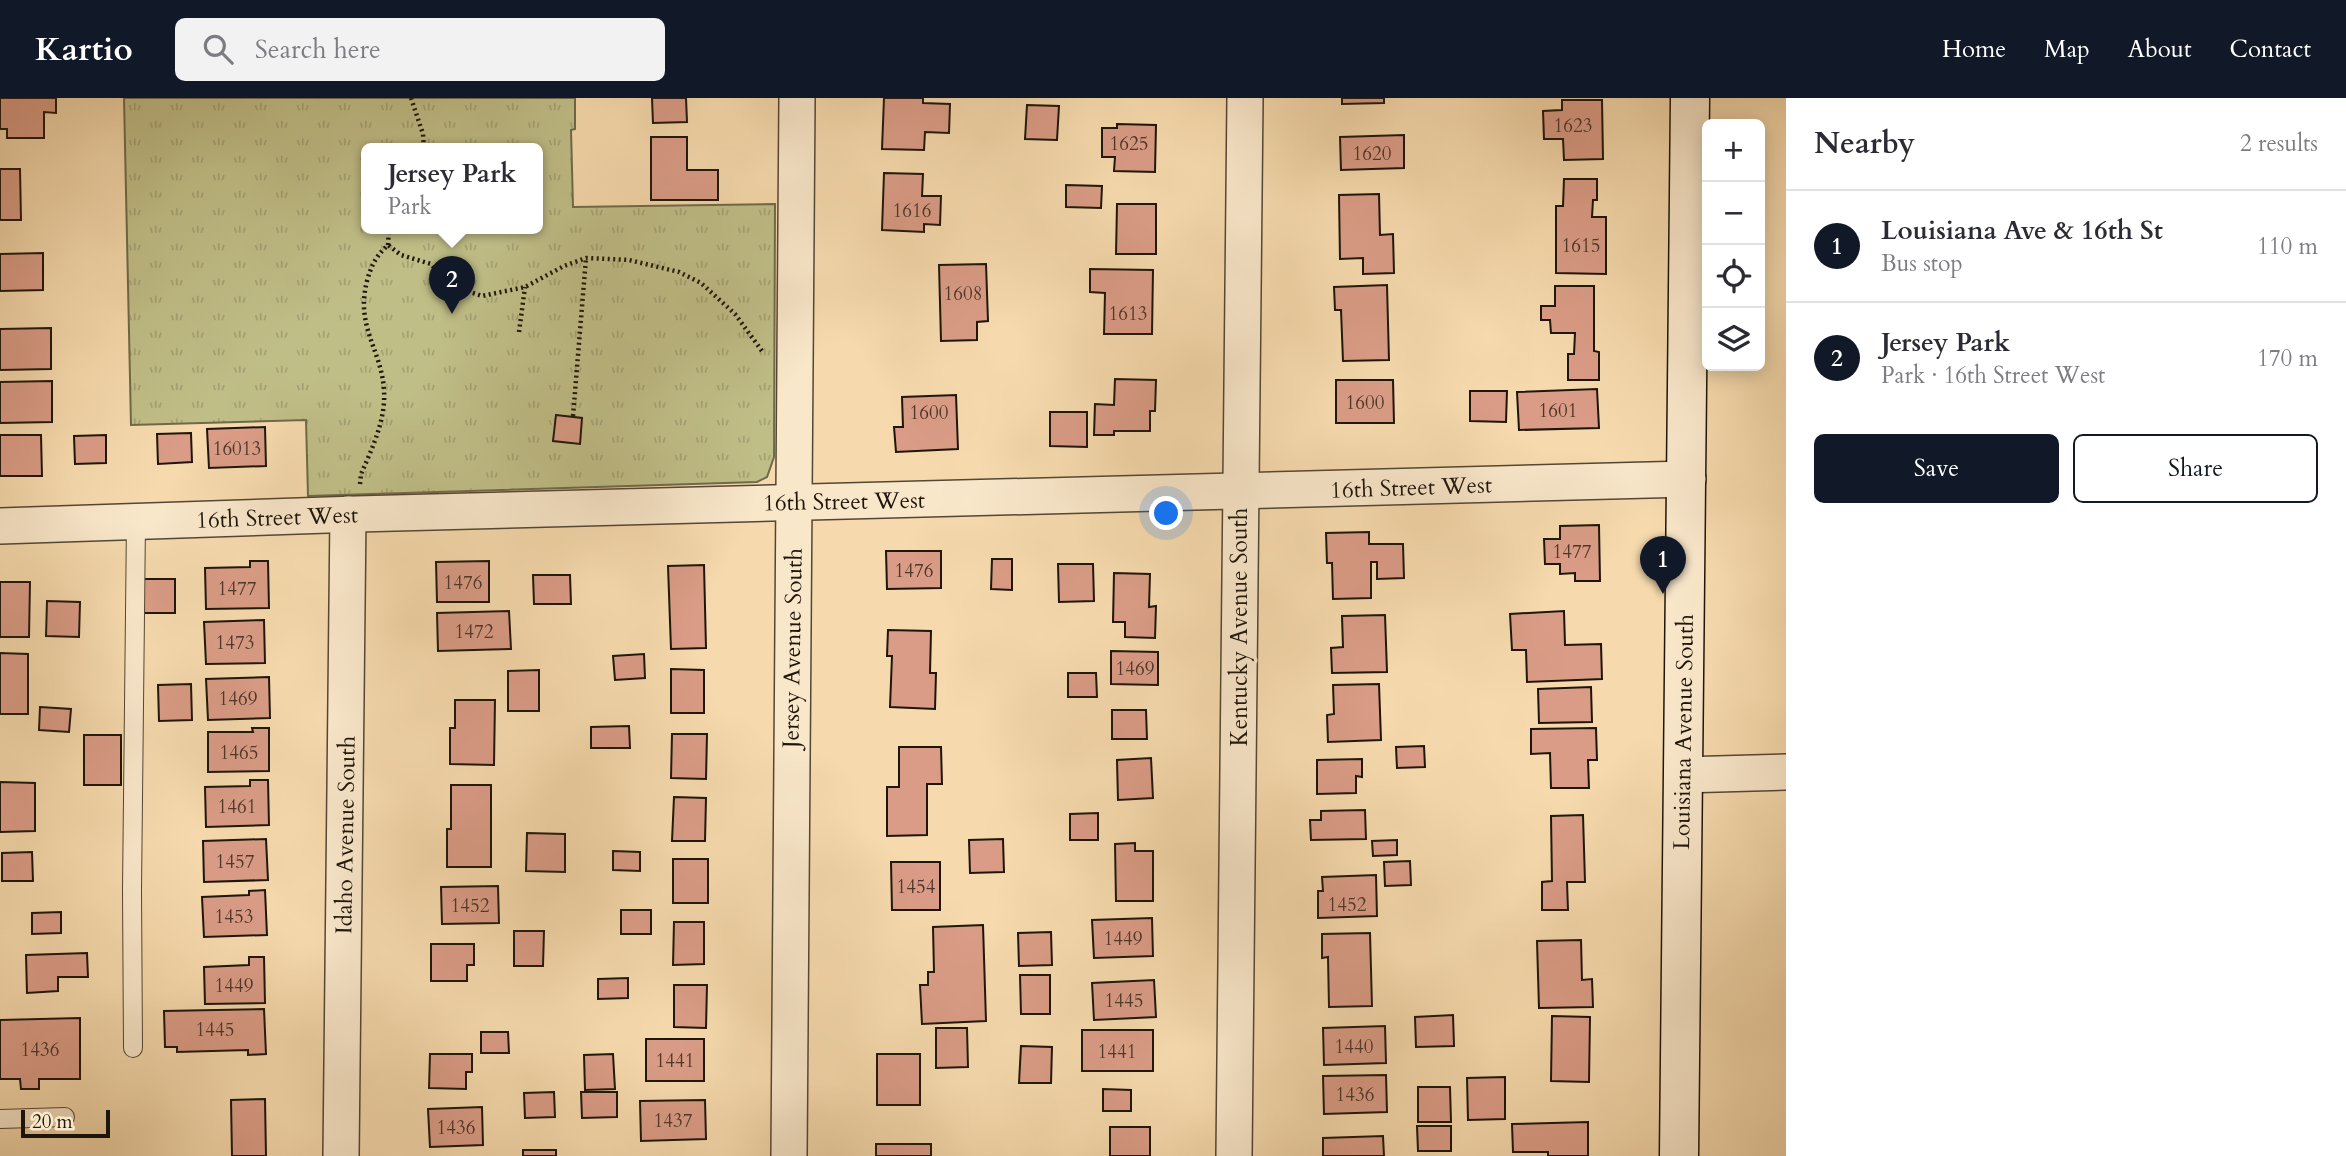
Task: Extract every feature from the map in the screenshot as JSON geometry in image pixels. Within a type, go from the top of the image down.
[{"type":"main road","name":"Louisiana Avenue South","points":[[1679,1156],[1690,98]]},
{"type":"street","name":"Jersey Avenue South","points":[[789,1156],[797,98]]},
{"type":"street","name":"Kentucky Avenue South","points":[[1234,1156],[1245,98]]},
{"type":"street","name":"16th Street West","points":[[0,526],[352,514],[1688,480]]},
{"type":"street","name":"Idaho Avenue South","points":[[341,1156],[352,514]]},
{"type":"street","points":[[1682,775],[1786,772]]},
{"type":"lane","points":[[133,1048],[136,521]]},
{"type":"lane","points":[[0,1119],[65,1117]]},
{"type":"path","points":[[411,98],[424,143]]},
{"type":"path","points":[[352,514],[361,474],[382,415],[384,391],[363,314],[363,295],[377,255],[388,245],[389,234]]},
{"type":"path","points":[[388,245],[401,255],[431,264],[444,279],[482,296],[525,287],[564,266],[586,258],[629,260],[679,272],[701,283],[735,314],[765,354],[794,365]]},
{"type":"path","points":[[573,416],[586,258]]},
{"type":"path","points":[[519,332],[525,287]]},
{"type":"green space","points":[[124,98],[575,98],[575,129],[571,130],[573,207],[775,204],[774,457],[767,477],[757,482],[308,496],[306,420],[131,425]]},
{"type":"building","points":[[0,98],[56,98],[56,113],[44,112],[44,138],[7,138],[7,129],[0,129]]},
{"type":"building","points":[[652,98],[686,98],[687,122],[653,123]]},
{"type":"building","points":[[884,98],[923,98],[923,103],[950,104],[949,133],[925,132],[924,150],[882,149]]},
{"type":"building","points":[[1342,98],[1384,98],[1384,103],[1342,104]]},
{"type":"building","points":[[1562,100],[1602,100],[1603,159],[1564,160],[1563,139],[1544,139],[1543,111],[1562,110]]},
{"type":"building","points":[[1027,105],[1059,106],[1057,140],[1025,139]]},
{"type":"building","points":[[1117,124],[1156,125],[1155,172],[1114,171],[1115,157],[1102,157],[1102,128],[1117,128]]},
{"type":"building","points":[[1404,135],[1404,168],[1341,170],[1340,137]]},
{"type":"building","points":[[651,137],[687,137],[687,170],[718,170],[718,200],[651,200]]},
{"type":"building","points":[[0,169],[20,169],[21,220],[0,220]]},
{"type":"building","points":[[884,173],[923,174],[922,196],[941,196],[940,225],[924,224],[924,232],[882,230]]},
{"type":"building","points":[[1564,179],[1597,179],[1597,200],[1593,200],[1592,217],[1606,217],[1606,274],[1556,273],[1556,206],[1563,206]]},
{"type":"building","points":[[1066,185],[1102,186],[1101,208],[1066,207]]},
{"type":"building","points":[[1379,194],[1380,235],[1393,234],[1394,273],[1363,274],[1363,258],[1340,259],[1339,195]]},
{"type":"building","points":[[1117,204],[1156,204],[1156,254],[1116,254]]},
{"type":"building","points":[[43,253],[43,290],[0,291],[0,254]]},
{"type":"building","points":[[986,264],[988,321],[977,322],[977,340],[941,341],[939,265]]},
{"type":"building","points":[[1090,269],[1153,270],[1152,334],[1104,334],[1105,293],[1090,292]]},
{"type":"building","points":[[1387,285],[1389,360],[1343,361],[1341,310],[1335,310],[1334,287]]},
{"type":"building","points":[[1555,286],[1594,286],[1594,351],[1599,352],[1599,380],[1568,380],[1568,354],[1574,354],[1575,333],[1551,333],[1550,320],[1541,320],[1541,306],[1555,306]]},
{"type":"building","points":[[51,328],[51,369],[0,370],[0,329]]},
{"type":"building","points":[[1115,379],[1156,380],[1155,411],[1150,411],[1150,431],[1114,431],[1114,435],[1094,435],[1095,404],[1114,405]]},
{"type":"building","points":[[1336,380],[1393,380],[1394,423],[1336,423]]},
{"type":"building","points":[[52,381],[52,422],[0,423],[0,382]]},
{"type":"building","points":[[1597,389],[1599,428],[1519,430],[1517,392]]},
{"type":"building","points":[[1470,391],[1507,391],[1506,422],[1470,421]]},
{"type":"building","points":[[956,395],[958,449],[896,452],[894,427],[903,427],[902,397]]},
{"type":"building","points":[[1050,412],[1087,412],[1087,447],[1050,446]]},
{"type":"building","points":[[556,415],[582,418],[580,444],[553,441]]},
{"type":"building","points":[[265,427],[266,466],[209,468],[207,429]]},
{"type":"building","points":[[191,433],[192,462],[158,464],[157,434]]},
{"type":"building","points":[[0,435],[41,435],[42,476],[0,476]]},
{"type":"building","points":[[106,435],[106,463],[75,464],[74,436]]},
{"type":"building","points":[[1599,525],[1600,581],[1575,581],[1575,573],[1560,574],[1560,564],[1545,564],[1544,539],[1560,539],[1560,526]]},
{"type":"building","points":[[1369,532],[1369,544],[1403,544],[1404,578],[1377,579],[1377,562],[1371,562],[1371,598],[1333,599],[1332,563],[1327,563],[1326,533]]},
{"type":"building","points":[[886,551],[941,551],[941,588],[887,589]]},
{"type":"building","points":[[992,559],[1012,559],[1012,590],[991,589]]},
{"type":"building","points":[[250,561],[268,561],[269,608],[206,609],[205,568],[250,567]]},
{"type":"building","points":[[489,561],[489,602],[437,602],[436,562]]},
{"type":"building","points":[[1058,564],[1093,564],[1094,601],[1059,602]]},
{"type":"building","points":[[704,565],[706,648],[671,649],[668,566]]},
{"type":"building","points":[[1114,573],[1150,574],[1149,607],[1156,606],[1155,638],[1125,637],[1125,622],[1113,622]]},
{"type":"building","points":[[533,575],[570,575],[571,604],[534,604]]},
{"type":"building","points":[[144,579],[175,579],[175,613],[143,613]]},
{"type":"building","points":[[0,582],[30,582],[29,637],[0,637]]},
{"type":"building","points":[[47,601],[80,602],[79,637],[46,636]]},
{"type":"building","points":[[509,611],[511,649],[438,651],[437,613]]},
{"type":"building","points":[[1564,611],[1565,645],[1601,644],[1602,679],[1527,682],[1526,650],[1512,650],[1510,614]]},
{"type":"building","points":[[1385,615],[1387,672],[1332,673],[1331,648],[1343,647],[1342,616]]},
{"type":"building","points":[[264,620],[265,663],[206,664],[204,622]]},
{"type":"building","points":[[888,630],[931,631],[930,673],[936,673],[935,709],[890,707],[892,656],[887,656]]},
{"type":"building","points":[[1111,651],[1158,652],[1158,685],[1111,684]]},
{"type":"building","points":[[0,653],[28,654],[28,714],[0,714]]},
{"type":"building","points":[[644,654],[645,678],[615,680],[613,656]]},
{"type":"building","points":[[671,669],[704,670],[704,713],[671,713]]},
{"type":"building","points":[[539,670],[539,711],[508,711],[508,671]]},
{"type":"building","points":[[1068,673],[1096,673],[1097,697],[1068,697]]},
{"type":"building","points":[[269,677],[270,718],[208,720],[206,679]]},
{"type":"building","points":[[191,684],[192,720],[159,721],[158,685]]},
{"type":"building","points":[[1379,684],[1381,740],[1328,742],[1327,715],[1334,714],[1333,685]]},
{"type":"building","points":[[1591,687],[1592,722],[1539,723],[1538,689]]},
{"type":"building","points":[[455,700],[495,700],[494,765],[450,764],[450,728],[455,728]]},
{"type":"building","points":[[40,707],[71,709],[69,732],[39,730]]},
{"type":"building","points":[[1112,710],[1146,710],[1147,739],[1112,739]]},
{"type":"building","points":[[629,726],[630,748],[591,748],[591,727]]},
{"type":"building","points":[[252,728],[269,728],[269,771],[208,772],[208,732],[253,732]]},
{"type":"building","points":[[1596,728],[1597,760],[1588,760],[1589,788],[1551,788],[1550,753],[1531,754],[1531,729]]},
{"type":"building","points":[[672,734],[707,734],[706,779],[671,778]]},
{"type":"building","points":[[84,735],[121,735],[121,785],[84,785]]},
{"type":"building","points":[[1424,746],[1425,767],[1397,768],[1396,747]]},
{"type":"building","points":[[899,747],[941,747],[942,784],[927,784],[927,835],[887,836],[887,787],[899,787]]},
{"type":"building","points":[[1151,758],[1153,798],[1118,800],[1117,760]]},
{"type":"building","points":[[1362,759],[1362,777],[1356,776],[1356,793],[1317,794],[1317,760]]},
{"type":"building","points":[[250,780],[268,780],[269,825],[206,827],[205,787],[250,786]]},
{"type":"building","points":[[0,782],[35,783],[35,831],[0,832]]},
{"type":"building","points":[[451,785],[491,785],[491,867],[447,867],[447,829],[451,829]]},
{"type":"building","points":[[674,797],[706,798],[705,841],[672,841]]},
{"type":"building","points":[[1365,810],[1366,839],[1311,840],[1310,820],[1321,820],[1321,811]]},
{"type":"building","points":[[1098,813],[1098,840],[1070,840],[1070,814]]},
{"type":"building","points":[[1583,815],[1585,882],[1567,882],[1568,910],[1542,910],[1542,882],[1552,881],[1551,816]]},
{"type":"building","points":[[527,833],[565,834],[565,872],[526,871]]},
{"type":"building","points":[[266,839],[268,880],[204,882],[203,841]]},
{"type":"building","points":[[1003,839],[1004,872],[970,873],[969,840]]},
{"type":"building","points":[[1397,840],[1397,855],[1373,856],[1372,841]]},
{"type":"building","points":[[1135,843],[1135,851],[1153,851],[1153,901],[1116,901],[1115,844]]},
{"type":"building","points":[[613,851],[640,852],[640,871],[613,870]]},
{"type":"building","points":[[32,852],[33,881],[2,881],[2,853]]},
{"type":"building","points":[[673,859],[708,859],[708,903],[673,903]]},
{"type":"building","points":[[1410,861],[1411,885],[1385,886],[1384,862]]},
{"type":"building","points":[[891,862],[940,862],[940,910],[892,910]]},
{"type":"building","points":[[1376,875],[1377,916],[1318,918],[1318,891],[1323,891],[1322,877]]},
{"type":"building","points":[[498,886],[499,923],[442,924],[441,887]]},
{"type":"building","points":[[265,890],[267,935],[204,937],[202,897],[249,895],[249,891]]},
{"type":"building","points":[[621,910],[651,910],[651,934],[621,934]]},
{"type":"building","points":[[61,912],[61,933],[32,934],[32,913]]},
{"type":"building","points":[[1152,918],[1153,956],[1094,958],[1092,920]]},
{"type":"building","points":[[674,922],[704,922],[704,964],[673,965]]},
{"type":"building","points":[[983,925],[986,1021],[922,1024],[920,985],[928,985],[928,972],[934,972],[933,927]]},
{"type":"building","points":[[514,931],[544,931],[543,966],[514,966]]},
{"type":"building","points":[[1051,932],[1052,965],[1019,966],[1018,933]]},
{"type":"building","points":[[1370,933],[1372,1006],[1329,1007],[1328,957],[1322,958],[1322,934]]},
{"type":"building","points":[[1581,940],[1582,980],[1592,979],[1593,1007],[1539,1008],[1537,941]]},
{"type":"building","points":[[431,944],[474,944],[474,965],[467,965],[467,981],[431,981]]},
{"type":"building","points":[[87,953],[88,977],[58,977],[58,991],[27,993],[26,955]]},
{"type":"building","points":[[249,957],[264,957],[265,1003],[205,1004],[204,967],[249,965]]},
{"type":"building","points":[[1020,975],[1050,975],[1050,1014],[1021,1014]]},
{"type":"building","points":[[628,978],[628,998],[598,999],[598,979]]},
{"type":"building","points":[[1154,980],[1156,1017],[1094,1020],[1092,983]]},
{"type":"building","points":[[674,985],[707,985],[706,1028],[674,1027]]},
{"type":"building","points":[[264,1009],[266,1054],[248,1055],[248,1050],[177,1052],[177,1047],[165,1047],[164,1011]]},
{"type":"building","points":[[1453,1015],[1454,1046],[1416,1047],[1415,1017]]},
{"type":"building","points":[[1552,1016],[1590,1017],[1589,1082],[1551,1081]]},
{"type":"building","points":[[80,1018],[80,1079],[39,1079],[39,1089],[21,1089],[20,1079],[0,1079],[0,1020]]},
{"type":"building","points":[[1385,1026],[1386,1063],[1324,1065],[1323,1028]]},
{"type":"building","points":[[936,1028],[967,1028],[968,1067],[936,1068]]},
{"type":"building","points":[[1082,1030],[1153,1030],[1153,1071],[1082,1071]]},
{"type":"building","points":[[481,1032],[508,1032],[509,1053],[481,1053]]},
{"type":"building","points":[[646,1039],[704,1039],[704,1081],[646,1081]]},
{"type":"building","points":[[1021,1046],[1052,1047],[1051,1083],[1019,1083]]},
{"type":"building","points":[[430,1054],[472,1054],[472,1072],[466,1072],[466,1089],[429,1088]]},
{"type":"building","points":[[613,1054],[615,1089],[585,1090],[584,1055]]},
{"type":"building","points":[[877,1054],[920,1054],[920,1105],[877,1105]]},
{"type":"building","points":[[1386,1075],[1387,1112],[1324,1114],[1323,1076]]},
{"type":"building","points":[[1505,1077],[1505,1119],[1468,1120],[1467,1078]]},
{"type":"building","points":[[1418,1087],[1450,1087],[1451,1122],[1418,1122]]},
{"type":"building","points":[[1103,1089],[1131,1090],[1131,1111],[1103,1111]]},
{"type":"building","points":[[554,1092],[555,1117],[525,1118],[524,1093]]},
{"type":"building","points":[[581,1092],[617,1092],[617,1117],[582,1118]]},
{"type":"building","points":[[265,1099],[266,1156],[232,1156],[231,1100]]},
{"type":"building","points":[[705,1100],[706,1139],[641,1141],[640,1101]]},
{"type":"building","points":[[482,1107],[483,1145],[430,1147],[428,1109]]},
{"type":"building","points":[[1588,1122],[1588,1156],[1548,1156],[1548,1152],[1513,1152],[1512,1124]]},
{"type":"building","points":[[1417,1126],[1451,1126],[1451,1151],[1418,1151]]},
{"type":"building","points":[[1110,1127],[1150,1127],[1150,1156],[1110,1156]]},
{"type":"building","points":[[1383,1136],[1384,1156],[1323,1156],[1323,1138]]},
{"type":"building","points":[[876,1144],[931,1144],[931,1156],[876,1156]]},
{"type":"building","points":[[523,1150],[556,1150],[556,1156],[523,1156]]},
{"type":"place","name":"Jersey Park","points":[[452,314]]},
{"type":"place","name":"Louisiana Ave & 16th St","points":[[1663,594]]}]
